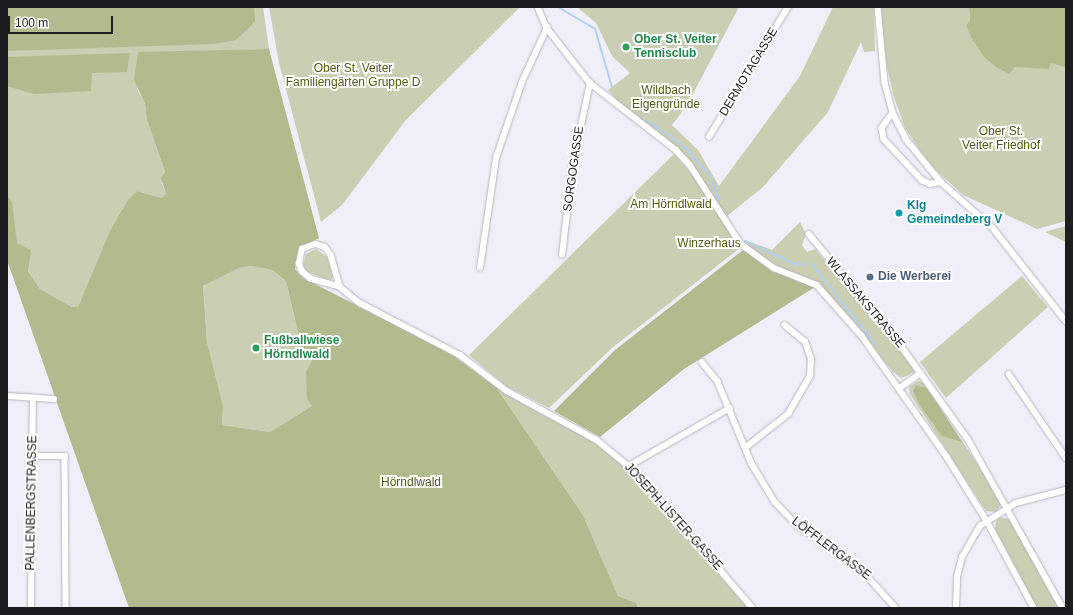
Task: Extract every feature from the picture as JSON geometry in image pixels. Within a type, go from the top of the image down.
[{"type":"street","points":[[538,7],[547,28],[590,83]]},
{"type":"street","name":"DERMOTAGASSE","points":[[709,137],[788,7]]},
{"type":"street","points":[[878,7],[880,51],[893,113],[906,139],[941,182],[993,228],[1066,320]]},
{"type":"street","points":[[480,268],[496,158],[522,82],[547,28]]},
{"type":"street","name":"SORGOGASSE","points":[[562,255],[573,163],[590,83]]},
{"type":"street","name":"WLASSAKSTRASSE","points":[[590,83],[676,150],[744,247],[774,268],[817,285],[901,387],[987,521],[1034,608]]},
{"type":"street","points":[[893,113],[882,128],[884,139],[922,180],[930,184],[941,182]]},
{"type":"street","name":"WLASSAKSTRASSE","points":[[809,234],[921,373],[968,439],[1008,507],[1063,608]]},
{"type":"street","name":"JOSEPH-LISTER-GASSE","points":[[340,287],[331,255],[325,247],[315,244],[302,249],[299,264],[302,272],[311,279],[340,287],[360,304],[460,355],[507,391],[597,440],[630,466],[753,608]]},
{"type":"street","points":[[745,448],[788,414],[810,376],[811,359],[804,342],[785,326]]},
{"type":"street","name":"LÖFFLERGASSE","points":[[702,362],[718,382],[730,408],[745,448],[767,491],[786,514],[862,570],[896,608]]},
{"type":"street","points":[[901,387],[921,373]]},
{"type":"street","points":[[1009,374],[1066,458]]},
{"type":"street","points":[[7,396],[54,399]]},
{"type":"street","name":"PALLENBERGSTRASSE","points":[[31,608],[33,398]]},
{"type":"street","points":[[630,466],[730,408]]},
{"type":"street","points":[[33,456],[65,456],[66,608]]},
{"type":"street","points":[[956,608],[957,577],[962,557],[974,534],[987,521],[1008,507],[1066,490]]},
{"type":"green space","points":[[7,7],[263,7],[269,49],[138,53],[137,88],[145,104],[147,120],[165,172],[162,183],[166,194],[162,198],[137,191],[116,222],[78,307],[72,307],[40,289],[28,271],[12,274],[7,260]]},
{"type":"green space","points":[[7,7],[254,7],[255,22],[236,40],[213,44],[7,51]]},
{"type":"green space","name":"Ober St. Veiter Familiengärten Gruppe D","points":[[269,7],[520,7],[405,121],[342,205],[321,222],[279,63]]},
{"type":"green space","points":[[577,7],[739,7],[687,105],[672,125],[698,150],[719,186],[800,76],[833,7],[874,7],[875,51],[864,52],[861,42],[828,112],[763,187],[722,220],[740,248],[612,348],[549,408],[506,386],[469,355],[674,154],[696,179],[680,150],[622,105],[608,90],[630,73],[612,56],[596,23]]},
{"type":"green space","name":"Ober St. Veiter Friedhof","points":[[881,7],[969,7],[970,20],[966,25],[984,57],[1011,71],[1015,67],[1032,65],[1049,69],[1051,63],[1066,68],[1066,221],[1037,229],[963,195],[929,164],[905,128],[894,97],[886,63]]},
{"type":"green space","points":[[969,7],[1066,7],[1066,68],[1051,63],[1049,69],[1015,67],[1009,74],[996,67],[984,57],[971,37],[966,25],[970,20]]},
{"type":"green space","name":"Hörndlwald","points":[[269,49],[319,238],[298,250],[295,269],[303,278],[447,351],[496,387],[583,515],[618,596],[637,603],[637,608],[129,608],[7,260],[7,196],[12,202],[17,243],[31,250],[28,271],[40,289],[72,307],[78,307],[111,229],[128,200],[137,191],[162,198],[166,194],[161,178],[165,172],[147,120],[145,104],[134,80],[138,52]],"holes":[[[251,266],[272,270],[286,281],[303,354],[309,354],[312,361],[306,372],[307,399],[312,406],[270,432],[222,425],[223,406],[207,342],[203,286],[239,268]]]},
{"type":"green space","points":[[130,53],[127,72],[92,73],[91,91],[34,94],[7,86],[7,57]]},
{"type":"green space","points":[[800,222],[806,234],[802,245],[807,252],[815,249],[915,371],[901,378],[893,372],[822,286],[771,264],[747,246],[748,241],[772,250]]},
{"type":"green space","points":[[1066,226],[1066,242],[1045,232]]},
{"type":"green space","points":[[316,249],[327,257],[333,277],[330,281],[308,272],[303,266],[306,254]]},
{"type":"green space","points":[[743,250],[772,271],[815,287],[684,369],[600,437],[554,411],[615,350]]},
{"type":"green space","name":"Fußballwiese Hörndlwald","points":[[251,266],[272,270],[286,281],[303,354],[309,354],[312,361],[312,406],[270,432],[222,425],[223,406],[207,342],[203,286],[239,268]]},
{"type":"green space","points":[[1022,276],[1048,307],[946,398],[920,362]]},
{"type":"green space","points":[[918,381],[924,383],[999,497],[1001,504],[997,512],[986,511],[910,394],[909,387]]},
{"type":"green space","points":[[916,385],[927,388],[962,442],[942,436],[919,404],[913,391]]},
{"type":"green space","points":[[496,387],[597,444],[624,466],[748,608],[637,608],[637,603],[618,596],[583,515]]},
{"type":"green space","points":[[1000,517],[1012,520],[1058,608],[1036,608],[995,529],[996,521]]},
{"type":"waterway","points":[[558,7],[595,29],[612,87]]},
{"type":"waterway","points":[[648,121],[683,145],[710,176],[719,199]]},
{"type":"waterway","points":[[745,241],[795,264],[807,264]]},
{"type":"waterway","points":[[812,264],[875,344]]},
{"type":"place","name":"Ober St. Veiter Tennisclub","points":[[626,47]]},
{"type":"place","name":"Klg Gemeindeberg V","points":[[899,213]]},
{"type":"place","name":"Die Werberei","points":[[870,277]]},
{"type":"place","name":"Fußballwiese Hörndlwald","points":[[256,348]]},
{"type":"park label","name":"Wildbach Eigengründe","points":[[666,98]]},
{"type":"park label","name":"Am Hörndlwald","points":[[671,205]]},
{"type":"park label","name":"Winzerhaus","points":[[709,244]]}]
